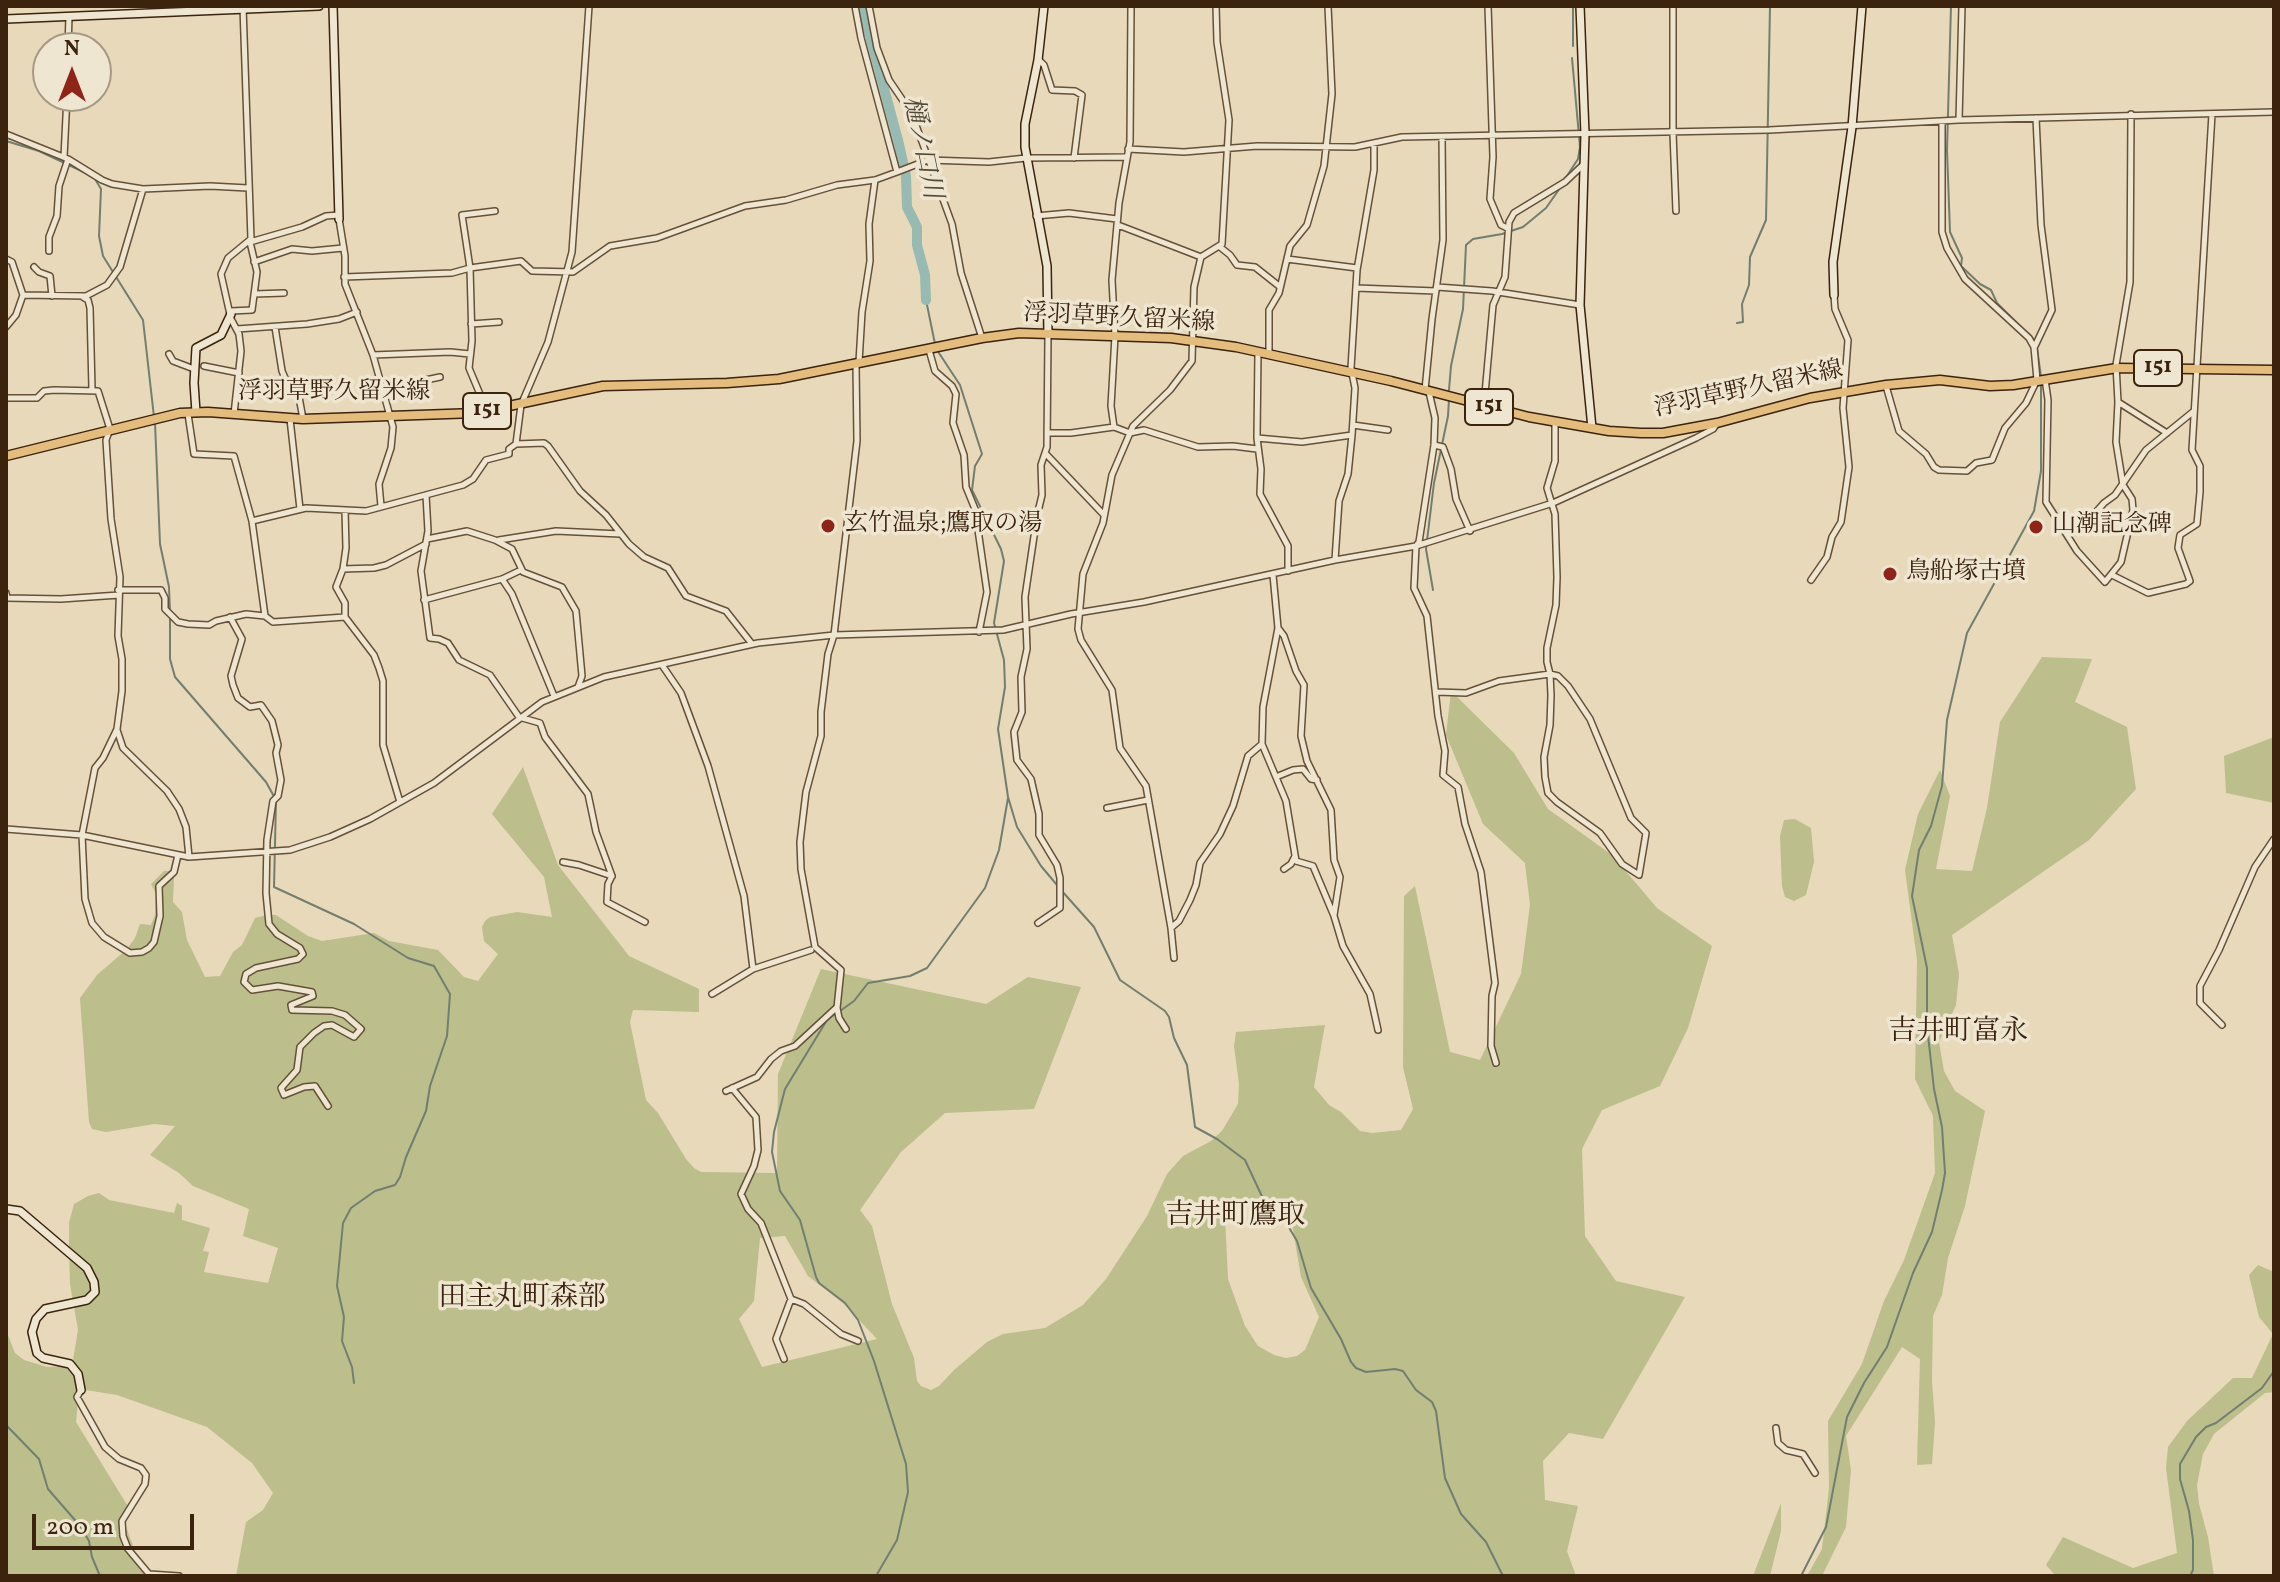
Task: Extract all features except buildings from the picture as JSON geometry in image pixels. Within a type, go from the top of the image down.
[{"type":"main road","name":"浮羽草野久留米線","points":[[6,456],[155,418],[192,412],[303,419],[487,412],[603,386],[753,382],[1019,333],[1192,340],[1269,353],[1555,422],[1663,433],[1717,423],[1842,391],[1886,385],[1940,380],[1999,386],[2117,368],[2274,370]]},
{"type":"street","points":[[6,19],[319,6]]},
{"type":"street","points":[[333,6],[339,217],[344,277],[349,299],[373,355],[393,436],[379,484],[381,506]]},
{"type":"street","points":[[516,444],[521,405],[548,342],[574,243],[589,6]]},
{"type":"street","points":[[855,6],[898,171]]},
{"type":"street","points":[[869,6],[877,48],[885,69],[910,111],[952,224],[961,273],[982,338]]},
{"type":"street","points":[[1038,923],[1060,908],[1060,878],[1057,865],[1039,835],[1039,814],[1031,779],[1017,760],[1014,732],[1022,712],[1021,677],[1027,649],[1028,574],[1042,495],[1041,465],[1047,433],[1049,280],[1026,158],[1025,124],[1038,60],[1044,6]]},
{"type":"street","points":[[1114,427],[1111,406],[1115,336],[1112,280],[1132,98],[1131,6]]},
{"type":"street","points":[[1216,6],[1217,42],[1229,120],[1220,247]]},
{"type":"street","points":[[1269,353],[1269,310],[1280,287],[1290,246],[1307,225],[1324,166],[1332,94],[1328,6]]},
{"type":"street","points":[[1488,6],[1493,136],[1490,199],[1501,225],[1507,231]]},
{"type":"street","points":[[1580,6],[1581,135],[1585,163],[1580,305],[1592,428]]},
{"type":"street","points":[[1673,6],[1676,211]]},
{"type":"street","points":[[1811,580],[1827,557],[1830,542],[1841,522],[1849,467],[1842,391],[1848,340],[1835,309],[1833,262],[1852,127],[1862,6]]},
{"type":"street","points":[[1959,120],[1962,6]]},
{"type":"street","points":[[231,312],[252,310],[257,272],[250,242],[243,7]]},
{"type":"street","points":[[68,32],[69,16]]},
{"type":"street","points":[[1038,60],[1044,65],[1052,90],[1075,91],[1082,95],[1074,158]]},
{"type":"street","points":[[49,251],[49,237],[57,216],[66,161],[67,112]]},
{"type":"street","points":[[1128,149],[1184,152],[1229,148],[1355,147],[1402,137],[1673,133],[1959,120],[2274,112]]},
{"type":"street","points":[[1942,122],[1942,232],[1947,248],[1965,279],[2023,331],[2034,347],[2048,400],[2046,502],[2077,551],[2105,582],[2121,562],[2133,510],[2132,499],[2123,485],[2116,442],[2117,368],[2130,282],[2131,114]]},
{"type":"street","points":[[2112,575],[2148,593],[2190,581],[2178,548],[2180,535],[2197,524],[2200,466],[2192,450],[2212,114]]},
{"type":"street","points":[[2034,347],[2052,310],[2041,225],[2036,118]]},
{"type":"street","points":[[6,134],[102,180],[143,189],[248,188]]},
{"type":"street","points":[[1442,137],[1444,229],[1427,390],[1439,446],[1451,469],[1456,499],[1470,531]]},
{"type":"street","points":[[1335,560],[1339,501],[1348,474],[1353,425],[1357,268],[1374,170],[1374,143]]},
{"type":"street","points":[[344,277],[452,273],[521,261],[532,271],[568,272],[581,268],[610,246],[663,236],[745,206],[786,200],[837,185],[875,180],[928,160],[989,162],[1026,158],[1125,157]]},
{"type":"street","points":[[1484,406],[1493,305],[1505,277],[1507,231],[1514,213],[1565,182],[1585,163]]},
{"type":"street","points":[[846,1029],[837,1008],[841,970],[815,947],[801,869],[800,842],[806,792],[821,736],[828,654],[834,635],[857,441],[857,364],[870,261],[869,224],[875,180]]},
{"type":"street","points":[[23,295],[83,296],[97,292],[115,276],[143,189]]},
{"type":"street","points":[[487,412],[469,368],[470,268],[462,215],[495,211]]},
{"type":"street","points":[[1036,216],[1069,213],[1118,222],[1201,257]]},
{"type":"street","points":[[234,414],[241,351],[222,281],[223,265],[236,249],[250,242],[302,227],[326,216],[339,217]]},
{"type":"street","points":[[1174,958],[1146,786],[1120,748],[1112,690],[1081,640],[1078,629],[1083,574],[1104,515],[1109,482],[1133,426],[1170,390],[1189,366],[1192,357],[1194,287],[1201,257],[1220,247]]},
{"type":"street","points":[[1220,247],[1232,256],[1237,265],[1255,267],[1280,287]]},
{"type":"street","points":[[254,262],[295,248],[312,251],[343,248]]},
{"type":"street","points":[[6,259],[12,262],[23,295],[16,315],[6,327]]},
{"type":"street","points":[[1287,259],[1357,268]]},
{"type":"street","points":[[34,267],[50,276],[52,296]]},
{"type":"street","points":[[1356,288],[1463,289],[1580,305]]},
{"type":"street","points":[[254,294],[284,293]]},
{"type":"street","points":[[83,296],[90,308],[92,389]]},
{"type":"street","points":[[231,312],[221,335],[196,348],[192,412],[194,454],[234,456],[252,521],[265,616]]},
{"type":"street","points":[[237,329],[339,319],[357,312]]},
{"type":"street","points":[[471,324],[499,322]]},
{"type":"street","points":[[275,327],[282,371],[299,397],[303,419]]},
{"type":"street","points":[[930,350],[932,365],[956,394],[953,423],[964,455],[966,487],[975,509],[987,592],[979,632]]},
{"type":"street","points":[[1258,351],[1260,494],[1288,546],[1288,571]]},
{"type":"street","points":[[169,354],[173,361],[194,369]]},
{"type":"street","points":[[373,355],[470,354]]},
{"type":"street","points":[[204,366],[239,373]]},
{"type":"street","points":[[384,392],[387,388],[440,377]]},
{"type":"street","points":[[1886,385],[1899,431],[1939,470],[1967,471],[1976,463],[1992,460],[2005,428],[2042,380]]},
{"type":"street","points":[[6,398],[37,398],[44,391],[92,389],[101,396],[110,429],[106,440],[111,519],[120,577],[118,636],[122,691],[117,729],[95,768],[82,835],[84,890],[92,923],[104,937],[130,953],[142,952],[154,942],[160,916],[159,886],[174,872],[178,855]]},
{"type":"street","points":[[2118,402],[2167,433]]},
{"type":"street","points":[[2067,533],[2090,519],[2123,485],[2146,450],[2196,407]]},
{"type":"street","points":[[290,419],[300,509]]},
{"type":"street","points":[[1437,692],[1466,693],[1499,681],[1550,674],[1558,676],[1590,719],[1631,818],[1646,833],[1639,875],[1622,864],[1600,833],[1579,820],[1548,793],[1544,757],[1550,725],[1550,674],[1547,648],[1556,605],[1557,577],[1553,503],[1547,488],[1555,461],[1555,422]]},
{"type":"street","points":[[6,829],[82,835],[189,857],[290,850],[330,837],[400,802],[434,783],[519,717],[554,696],[604,677],[752,644],[834,635],[1003,630],[1335,560],[1416,546],[1553,503],[1696,438],[1713,429],[1717,423]]},
{"type":"street","points":[[1353,425],[1388,430]]},
{"type":"street","points":[[1047,433],[1114,427],[1130,433],[1144,430],[1198,447],[1257,449]]},
{"type":"street","points":[[1257,438],[1302,442],[1352,435]]},
{"type":"street","points":[[252,521],[300,509],[366,511],[426,495],[463,485],[473,479],[486,460],[509,454],[509,449],[516,444],[544,443],[580,491],[644,557],[668,568],[686,596],[726,611],[752,644]]},
{"type":"street","points":[[1439,446],[1416,546],[1414,588],[1427,616],[1445,751],[1443,775],[1458,787],[1465,824],[1481,872],[1495,983],[1491,1046],[1496,1063]]},
{"type":"street","points":[[1045,453],[1104,515]]},
{"type":"street","points":[[426,495],[429,520],[421,571],[430,638],[448,643],[459,660],[490,675],[519,717],[540,723],[545,737],[588,794],[596,832],[612,876],[608,884],[607,902],[645,922]]},
{"type":"street","points":[[345,510],[346,548],[336,587],[345,603],[345,617],[374,655],[383,681],[383,745],[400,802]]},
{"type":"street","points":[[343,569],[386,565],[427,541],[467,531],[495,540],[512,549],[521,570],[562,587],[573,604],[582,676],[578,687]]},
{"type":"street","points":[[495,540],[556,531],[621,534]]},
{"type":"street","points":[[424,600],[502,579],[521,570]]},
{"type":"street","points":[[1273,575],[1278,628],[1263,707],[1262,744],[1286,801],[1296,861],[1313,866],[1343,946],[1370,994],[1378,1030]]},
{"type":"street","points":[[502,579],[512,594],[554,696]]},
{"type":"street","points":[[6,593],[7,598],[34,598],[161,590],[165,609],[178,622],[209,625],[246,614],[265,616],[273,622],[345,617]]},
{"type":"street","points":[[230,617],[242,639],[231,676],[233,685],[238,698],[250,707],[261,705],[272,721],[278,745],[276,753],[281,780],[278,796],[273,801],[266,853],[269,924],[277,934],[300,948],[303,954],[298,959],[256,968],[246,974],[244,982],[252,990],[280,986],[312,992],[314,995],[291,1005],[292,1010],[332,1011],[345,1015],[361,1029],[354,1037],[332,1025],[314,1033],[300,1047],[297,1070],[281,1088],[284,1095],[315,1086],[328,1106]]},
{"type":"street","points":[[1278,628],[1304,685],[1301,736],[1307,761],[1318,789],[1331,810],[1334,860],[1340,877],[1334,916]]},
{"type":"street","points":[[662,665],[681,693],[708,766],[744,896],[753,969]]},
{"type":"street","points":[[117,729],[123,748],[167,791],[179,809],[186,827],[189,857]]},
{"type":"street","points":[[1171,928],[1179,921],[1190,900],[1200,863],[1220,834],[1233,806],[1248,756],[1262,744]]},
{"type":"street","points":[[1276,777],[1303,769],[1311,779],[1317,780]]},
{"type":"street","points":[[1107,808],[1148,800]]},
{"type":"street","points":[[2222,1025],[2200,1003],[2200,986],[2257,861],[2274,839]]},
{"type":"street","points":[[1284,869],[1295,856]]},
{"type":"street","points":[[563,862],[612,876]]},
{"type":"street","points":[[712,994],[753,969],[811,950]]},
{"type":"street","points":[[784,1359],[776,1339],[791,1299],[761,1223],[748,1209],[741,1194],[758,1150],[756,1117],[729,1090],[757,1077],[771,1059],[795,1046],[837,1008]]},
{"type":"street","points":[[6,1209],[20,1211],[87,1268],[94,1282],[95,1292],[87,1300],[45,1309],[36,1319],[32,1332],[33,1346],[43,1358],[70,1364],[78,1374],[81,1390],[77,1397],[105,1447],[119,1459],[141,1468],[146,1475],[145,1484],[122,1521],[128,1549],[149,1574],[179,1576]]},
{"type":"street","points":[[791,1299],[804,1304],[841,1334],[858,1341]]},
{"type":"street","points":[[1776,1428],[1778,1443],[1786,1450],[1803,1454],[1815,1473]]},
{"type":"green space","points":[[2042,657],[2092,659],[2075,702],[2127,727],[2136,789],[2089,840],[1952,935],[1959,974],[1956,1005],[1939,1042],[1944,1071],[1955,1091],[1985,1111],[1965,1206],[1948,1258],[1942,1295],[1933,1316],[1935,1422],[1932,1464],[1917,1465],[1920,1359],[1902,1347],[1846,1436],[1851,1470],[1846,1527],[1822,1576],[1807,1576],[1822,1549],[1829,1488],[1828,1421],[1862,1364],[1935,1173],[1933,1116],[1915,1079],[1917,960],[1905,870],[1918,814],[1940,770],[1950,796],[1936,869],[1972,871],[1987,808],[2000,722]]},
{"type":"green space","points":[[1451,691],[1514,753],[1548,809],[1612,855],[1657,908],[1712,946],[1688,1028],[1660,1086],[1602,1110],[1582,1149],[1585,1236],[1616,1281],[1685,1297],[1603,1439],[1569,1433],[1543,1461],[1545,1500],[1578,1506],[1567,1551],[1576,1576],[236,1576],[246,1522],[263,1510],[273,1493],[252,1463],[207,1427],[117,1395],[79,1389],[76,1422],[129,1508],[125,1524],[144,1576],[6,1576],[6,1330],[15,1353],[24,1360],[47,1367],[64,1366],[73,1360],[78,1330],[70,1284],[69,1223],[74,1204],[99,1193],[109,1200],[174,1213],[177,1203],[182,1206],[182,1220],[210,1228],[203,1251],[209,1252],[204,1272],[268,1283],[278,1248],[243,1236],[249,1209],[193,1186],[150,1155],[175,1126],[154,1124],[106,1132],[92,1129],[89,1122],[80,998],[97,975],[127,949],[140,924],[151,925],[156,894],[151,884],[164,871],[171,871],[174,876],[173,902],[182,912],[187,940],[205,977],[220,976],[233,952],[242,945],[255,918],[276,915],[308,936],[322,941],[374,933],[389,941],[438,950],[464,977],[478,981],[498,954],[484,941],[482,927],[485,921],[490,917],[517,912],[552,917],[544,877],[492,814],[523,767],[558,865],[629,956],[699,989],[699,1012],[633,1010],[630,1022],[646,1100],[658,1113],[686,1159],[701,1172],[777,1173],[778,1074],[821,969],[986,1004],[1028,977],[1081,987],[1034,1109],[945,1113],[901,1152],[860,1210],[872,1226],[892,1304],[914,1358],[917,1381],[931,1390],[987,1342],[1003,1334],[1045,1328],[1083,1305],[1106,1279],[1147,1216],[1167,1174],[1183,1156],[1211,1141],[1222,1131],[1238,1104],[1236,1032],[1325,1025],[1314,1087],[1329,1105],[1360,1131],[1401,1130],[1413,1109],[1403,1067],[1404,896],[1415,886],[1450,1052],[1480,1060],[1521,974],[1530,905],[1525,863],[1483,824],[1446,735]],"holes":[[[1263,1200],[1278,1203],[1290,1212],[1301,1277],[1319,1317],[1305,1350],[1297,1356],[1286,1358],[1258,1346],[1245,1326],[1228,1279],[1225,1217],[1238,1206]],[[785,1236],[808,1276],[843,1303],[877,1339],[762,1367],[739,1319],[754,1301],[760,1238]]]},
{"type":"green space","points":[[2274,737],[2274,803],[2226,793],[2224,756]]},
{"type":"green space","points":[[1795,819],[1811,828],[1814,862],[1806,895],[1794,901],[1785,897],[1782,886],[1780,836],[1784,820]]},
{"type":"green space","points":[[2258,1265],[2274,1272],[2274,1392],[2265,1393],[2214,1434],[2203,1454],[2197,1485],[2214,1576],[2056,1576],[2046,1565],[2063,1537],[2133,1568],[2177,1553],[2166,1468],[2168,1447],[2187,1421],[2233,1378],[2252,1378],[2273,1334],[2259,1317],[2249,1275]]},
{"type":"green space","points":[[1781,1503],[1781,1531],[1770,1576],[1753,1576]]},
{"type":"waterway","name":"樋ノ口川","points":[[862,6],[906,176],[907,207],[917,227],[926,300]]},
{"type":"waterway","points":[[1573,6],[1573,46]]},
{"type":"waterway","points":[[1737,323],[1743,322],[1742,304],[1749,285],[1750,257],[1766,220],[1770,6]]},
{"type":"waterway","points":[[1951,6],[1947,150],[1950,232],[1962,258],[1961,266],[1991,290],[1997,303],[2035,341]]},
{"type":"waterway","points":[[1565,179],[1578,159],[1580,147],[1572,58]]},
{"type":"waterway","points":[[6,141],[39,151],[90,175]]},
{"type":"waterway","points":[[95,179],[101,189],[99,236],[103,256],[143,320],[154,417]]},
{"type":"waterway","points":[[1449,390],[1463,309],[1466,245],[1473,239],[1523,227],[1546,208],[1560,188]]},
{"type":"waterway","points":[[926,300],[935,344]]},
{"type":"waterway","points":[[2037,348],[2041,377]]},
{"type":"waterway","points":[[937,350],[960,385],[982,454],[975,466],[972,490],[1004,561],[994,623],[1004,660],[1005,687],[998,729],[1008,797],[1017,827],[1057,885]]},
{"type":"waterway","points":[[1801,1576],[1826,1527],[1847,1417],[1887,1347],[1913,1273],[1932,1232],[1942,1190],[1945,1173],[1942,1127],[1927,1026],[1927,968],[1912,896],[1919,850],[1931,826],[1942,786],[1947,720],[1967,633],[2034,511],[2041,471],[2041,383]]},
{"type":"waterway","points":[[1433,590],[1426,549],[1449,399]]},
{"type":"waterway","points":[[155,423],[160,544],[169,587],[170,612]]},
{"type":"waterway","points":[[170,618],[170,659],[175,677],[266,782],[276,800],[274,887],[354,924],[408,958],[434,966],[450,994],[447,1036],[430,1086],[426,1111],[400,1177],[395,1185],[375,1191],[351,1208],[343,1223],[337,1286],[344,1317],[342,1341],[352,1367],[354,1383]]},
{"type":"waterway","points":[[840,1011],[854,1001],[868,983],[910,976],[927,968],[985,888],[999,850],[1008,798]]},
{"type":"waterway","points":[[1061,890],[1094,927],[1120,980],[1169,1017],[1174,1038],[1187,1065],[1195,1127],[1245,1160],[1269,1210],[1281,1214],[1297,1241],[1311,1288],[1351,1362],[1366,1372],[1403,1371],[1416,1390],[1432,1402],[1436,1411],[1445,1478],[1461,1514],[1486,1542],[1503,1576]]},
{"type":"waterway","points":[[835,1014],[827,1020],[785,1089],[772,1152],[780,1191],[800,1220],[819,1283],[845,1303],[858,1320],[906,1464],[908,1492],[897,1540],[876,1576]]},
{"type":"waterway","points":[[2190,1576],[2193,1570],[2193,1540],[2180,1479],[2180,1464],[2196,1437],[2206,1427],[2216,1423],[2262,1388],[2274,1371]]},
{"type":"waterway","points":[[6,1425],[39,1459],[48,1489],[89,1541],[100,1576]]},
{"type":"place","name":"玄竹温泉;鷹取の湯","points":[[828,526]]},
{"type":"place","name":"山潮記念碑","points":[[2036,527]]},
{"type":"place","name":"鳥船塚古墳","points":[[1890,574]]},
{"type":"district","name":"吉井町富永","points":[[1958,1034]]},
{"type":"district","name":"吉井町鷹取","points":[[1235,1218]]},
{"type":"district","name":"田主丸町森部","points":[[522,1300]]}]
